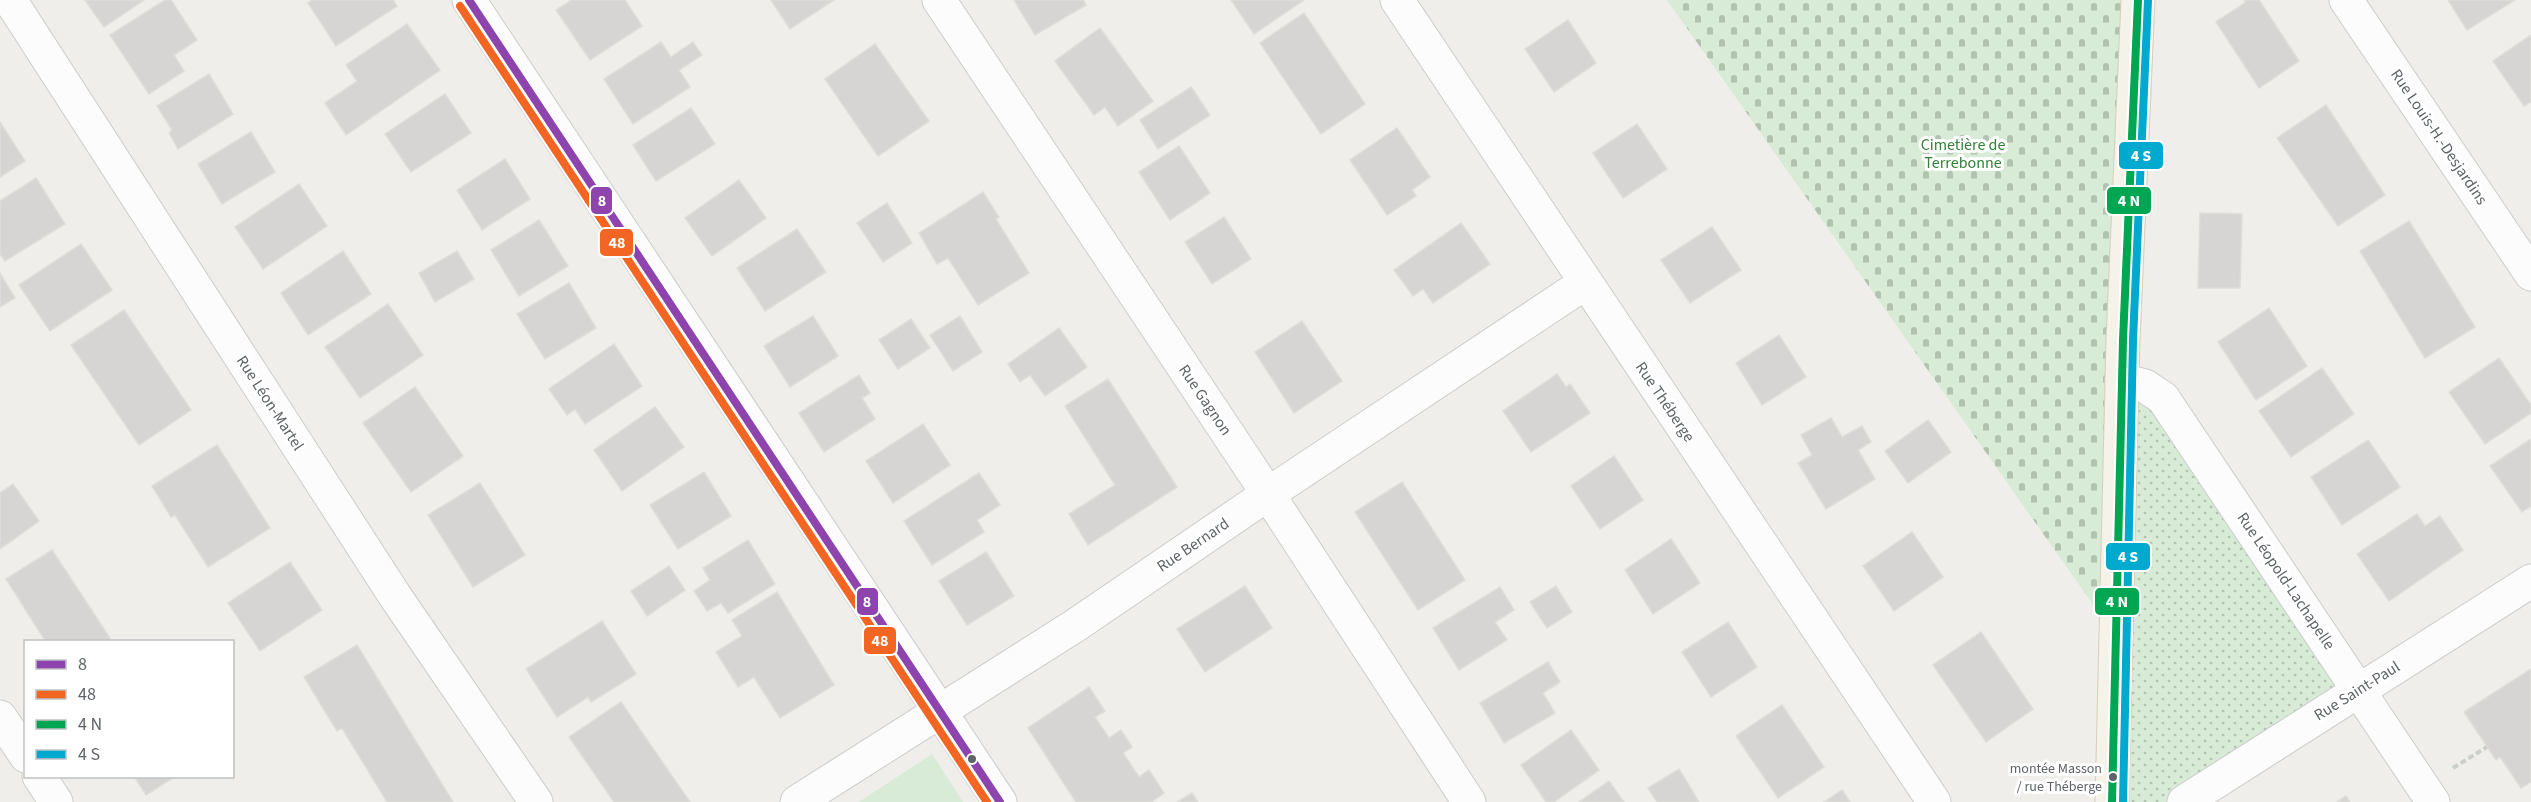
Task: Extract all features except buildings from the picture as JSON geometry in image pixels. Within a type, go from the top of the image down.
[{"type":"main road","points":[[2112,802],[2122,380],[2138,0]]},
{"type":"street","name":"Rue Léon-Martel","points":[[10,0],[394,596],[536,802]]},
{"type":"street","points":[[469,0],[1000,802]]},
{"type":"street","name":"Rue Gagnon","points":[[939,0],[1268,494],[1469,802]]},
{"type":"street","name":"Rue Théberge","points":[[1397,0],[1935,802]]},
{"type":"street","name":"Rue Louis-H.-Desjardins","points":[[2346,0],[2531,274]]},
{"type":"street","name":"Rue Bernard","points":[[797,802],[939,710],[1076,626],[1268,494],[1585,283]]},
{"type":"street","name":"Rue Léopold-Lachapelle","points":[[2122,380],[2145,386],[2163,398],[2433,802]]},
{"type":"street","name":"Rue Saint-Paul","points":[[2184,802],[2358,689],[2531,581]]},
{"type":"street","points":[[0,717],[24,753]]},
{"type":"street","points":[[40,778],[56,802]]},
{"type":"path","points":[[2453,768],[2487,747]]},
{"type":"green space","name":"Cimetière de Terrebonne","points":[[1667,0],[2122,0],[2099,613]]},
{"type":"green space","points":[[2135,383],[2358,689],[2184,802],[2112,802]]},
{"type":"green space","points":[[932,754],[963,802],[859,802]]},
{"type":"transit line","name":"8","points":[[469,0],[1000,802]]},
{"type":"transit line","points":[[2112,802],[2123,340],[2138,0]]},
{"type":"transit line","points":[[2123,802],[2133,340],[2148,0]]},
{"type":"transit line","name":"48","points":[[460,6],[987,802]]},
{"type":"place","name":"montée Masson / rue Théberge","points":[[2113,777]]}]
